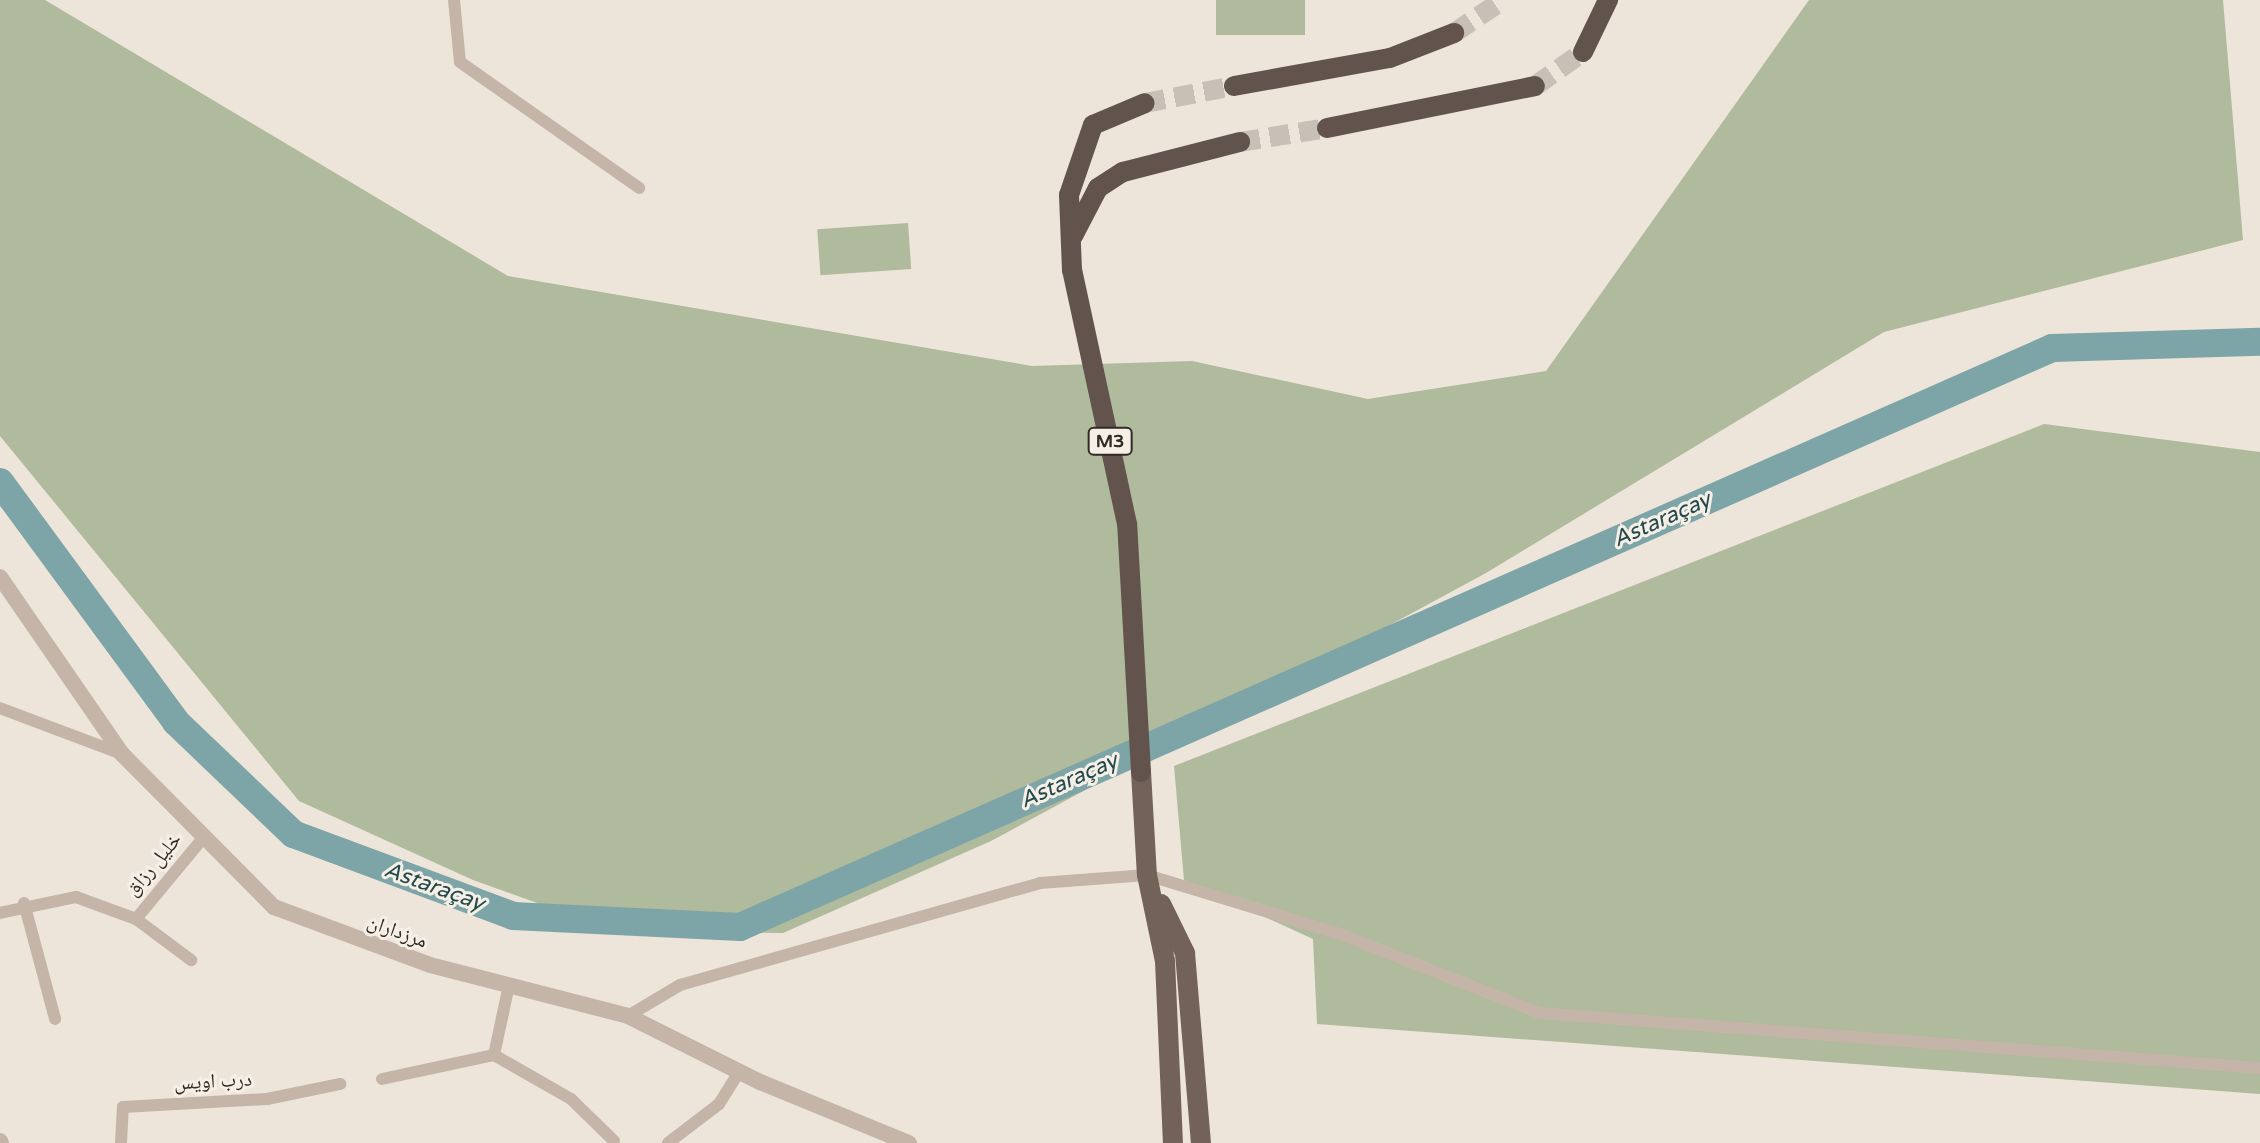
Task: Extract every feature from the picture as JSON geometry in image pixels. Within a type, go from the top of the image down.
[{"type":"highway","points":[[1583,52],[1608,0]]},
{"type":"highway","points":[[1234,86],[1390,58],[1454,33]]},
{"type":"highway","points":[[1327,128],[1535,86]]},
{"type":"highway","name":"M3","points":[[1141,772],[1127,524],[1070,243],[1070,184],[1082,143],[1109,114],[1145,103]]},
{"type":"highway","points":[[1070,243],[1098,188],[1123,172],[1240,142]]},
{"type":"main road","points":[[1141,772],[1147,875],[1165,961],[1173,1143]]},
{"type":"main road","points":[[1147,875],[1185,953],[1201,1143]]},
{"type":"street","points":[[454,0],[460,62],[639,188]]},
{"type":"street","name":"مرزداران","points":[[0,577],[122,754],[274,907],[430,965],[628,1016],[739,1072],[909,1143]]},
{"type":"street","points":[[0,708],[122,754]]},
{"type":"street","name":"خلیل رزاق","points":[[0,913],[24,903],[76,897],[136,919],[203,838]]},
{"type":"street","points":[[628,1016],[680,985],[1040,883],[1147,875],[1340,934],[1540,1013],[2260,1068]]},
{"type":"street","points":[[24,903],[55,1019]]},
{"type":"street","points":[[136,919],[191,960]]},
{"type":"street","points":[[494,1055],[509,985]]},
{"type":"street","points":[[382,1079],[494,1055],[571,1099],[614,1141]]},
{"type":"street","points":[[668,1143],[719,1104],[739,1072]]},
{"type":"street","name":"درب اویس","points":[[121,1143],[123,1107],[267,1099],[340,1084]]},
{"type":"green space","points":[[0,0],[45,0],[508,276],[1032,366],[1192,361],[1368,399],[1546,371],[1809,0],[2223,0],[2243,240],[1884,332],[1486,573],[991,841],[783,933],[612,930],[473,880],[299,801],[0,436]]},
{"type":"green space","points":[[1216,0],[1305,0],[1305,35],[1216,35]]},
{"type":"green space","points":[[908,223],[911,269],[820,275],[817,229]]},
{"type":"green space","points":[[2044,424],[2260,452],[2260,1094],[1317,1024],[1313,939],[1184,880],[1174,766]]},
{"type":"waterway","name":"Astaraçay","points":[[0,482],[176,722],[293,834],[513,916],[740,927],[2052,348],[2260,342]]},
{"type":"tunnel","points":[[1454,33],[1503,0]]},
{"type":"tunnel","points":[[1535,86],[1583,52]]},
{"type":"tunnel","points":[[1145,103],[1234,86]]},
{"type":"tunnel","points":[[1240,142],[1327,128]]}]
